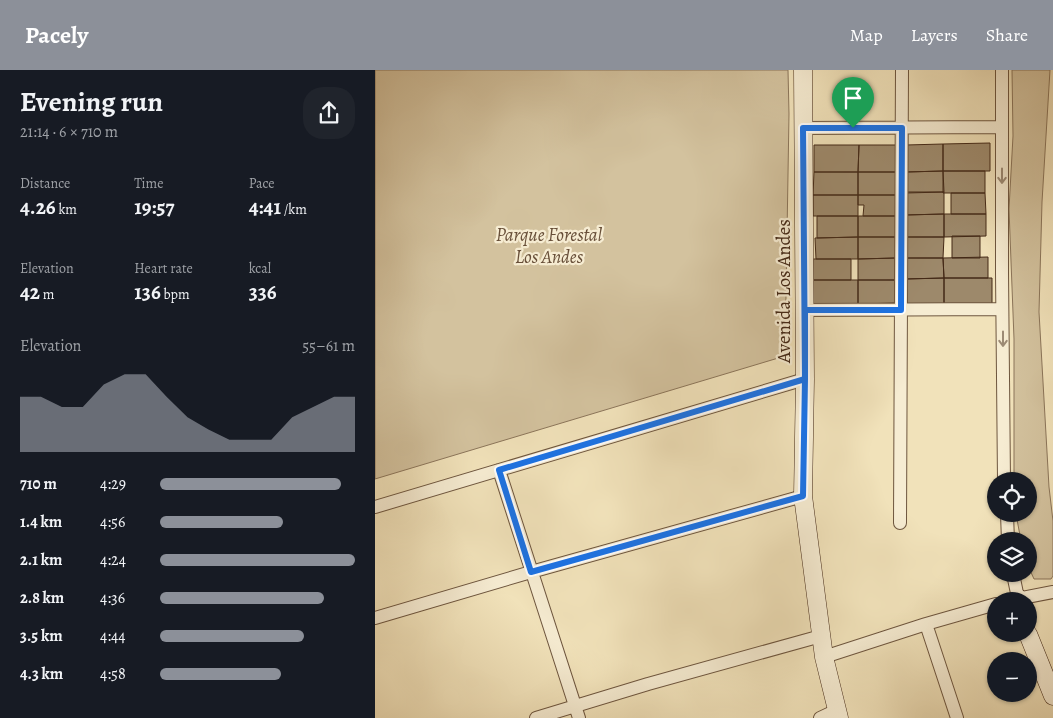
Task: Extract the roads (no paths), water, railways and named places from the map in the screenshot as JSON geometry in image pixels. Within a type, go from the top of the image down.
[{"type":"street","name":"Avenida Los Andes","points":[[803,70],[805,310],[803,496],[824,656],[838,714]]},
{"type":"street","points":[[899,523],[902,70]]},
{"type":"street","points":[[1002,70],[1002,309],[1005,472]]},
{"type":"street","points":[[803,128],[1002,127]]},
{"type":"street","points":[[805,310],[1002,309]]},
{"type":"street","points":[[375,506],[805,379]]},
{"type":"street","points":[[499,470],[577,712]]},
{"type":"street","points":[[375,618],[803,496]]},
{"type":"street","points":[[1037,595],[1053,592]]},
{"type":"street","points":[[824,656],[987,607]]},
{"type":"street","points":[[926,624],[957,718]]},
{"type":"street","points":[[536,718],[577,712],[648,684],[821,636]]},
{"type":"street","points":[[1032,642],[1053,696]]},
{"type":"street","points":[[820,718],[838,714]]},
{"type":"park label","name":"Parque Forestal Los Andes","points":[[549,245]]}]
